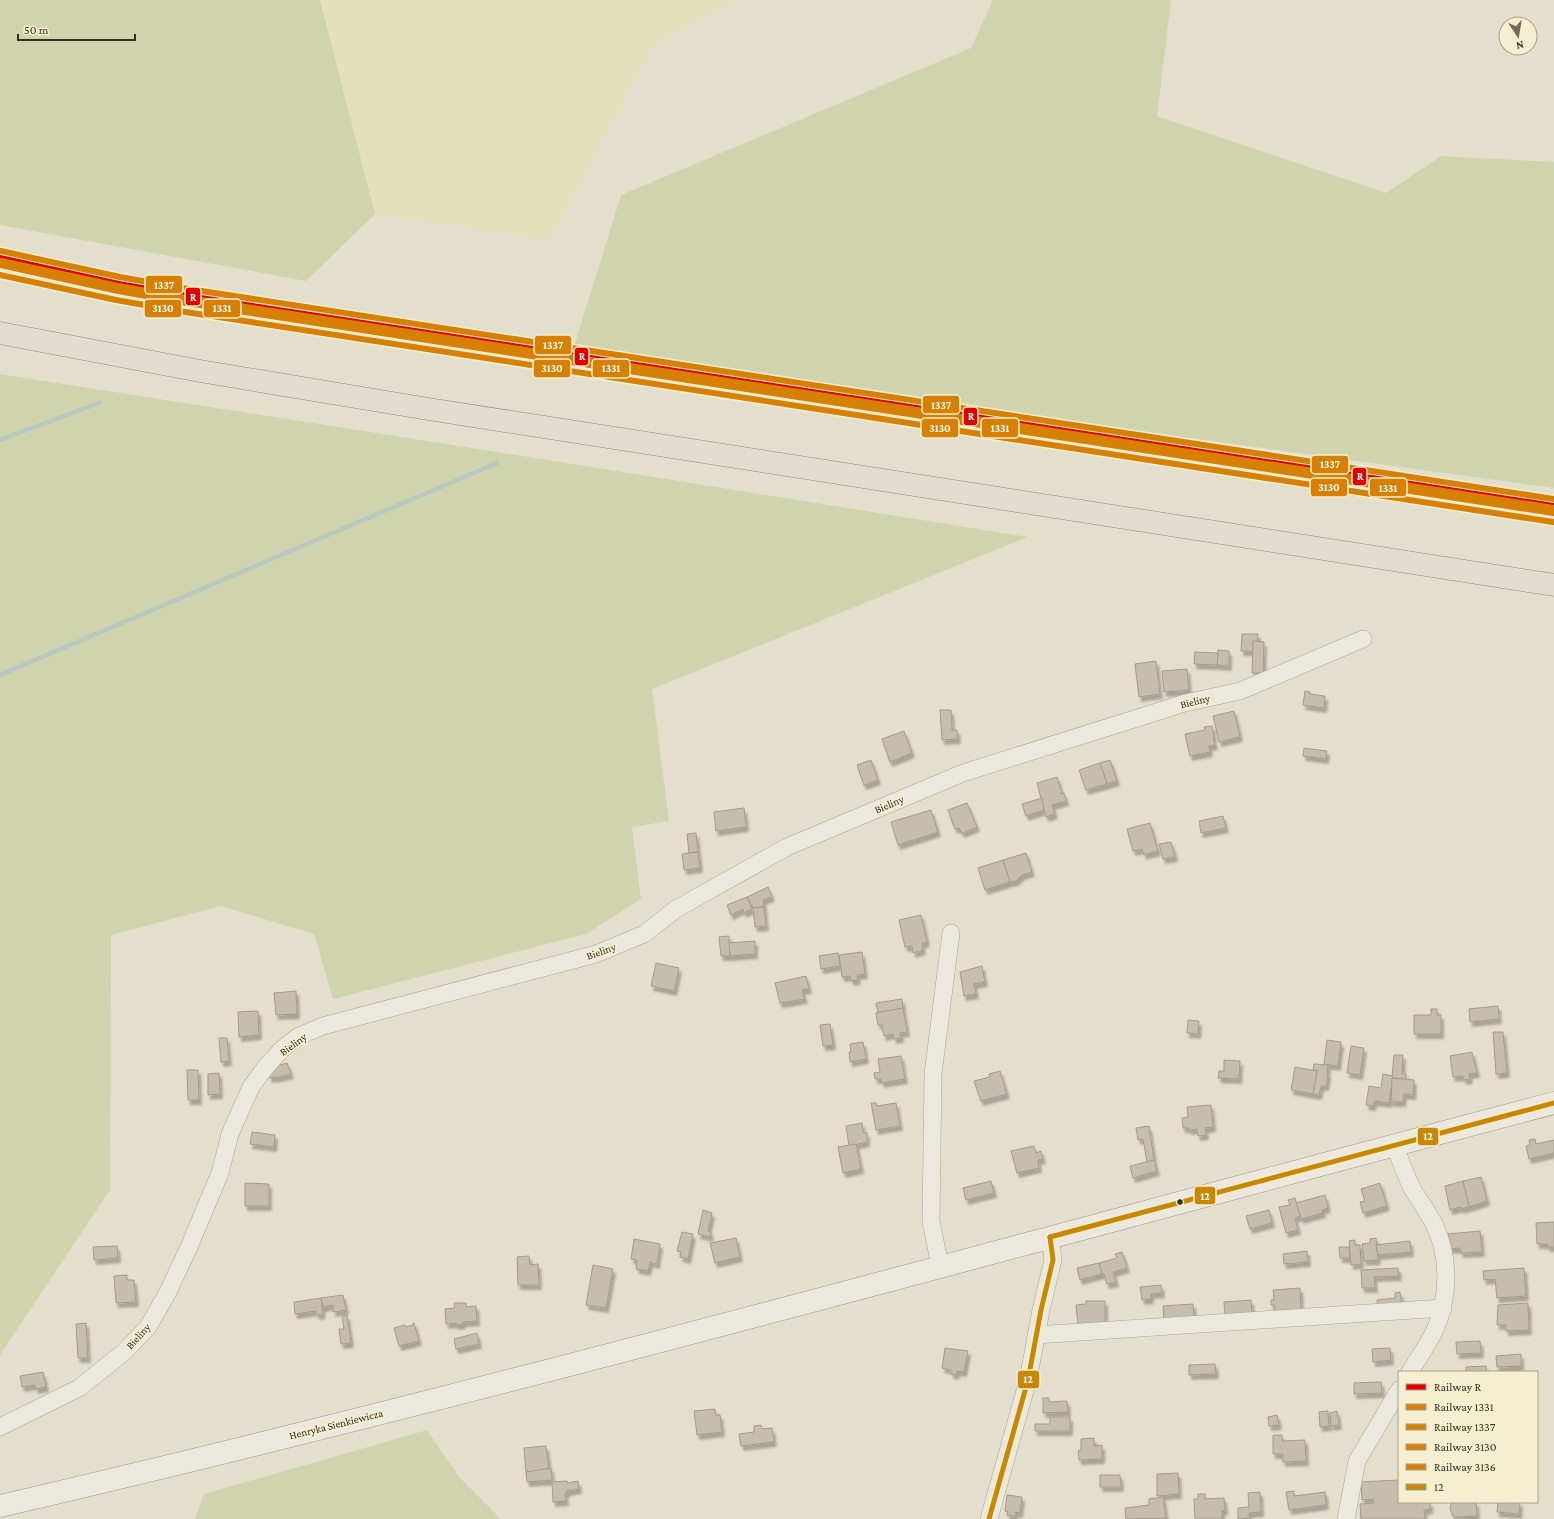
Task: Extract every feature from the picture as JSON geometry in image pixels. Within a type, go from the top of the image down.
[{"type":"main road","points":[[0,333],[200,371],[415,406],[1554,585]]},
{"type":"main road","name":"Henryka Sienkiewicza","points":[[0,1506],[178,1465],[672,1338],[1554,1103]]},
{"type":"street","name":"Bieliny","points":[[0,1427],[79,1388],[123,1353],[148,1327],[168,1292],[189,1247],[220,1173],[230,1134],[251,1087],[282,1049],[300,1036],[323,1026],[596,954],[644,934],[676,909],[787,847],[963,773],[1185,703],[1240,691],[1362,639]]},
{"type":"street","points":[[940,1266],[931,1221],[933,1074],[951,933]]},
{"type":"street","points":[[1395,1145],[1401,1164],[1414,1191],[1436,1227],[1444,1254],[1446,1283],[1443,1308],[1435,1330],[1411,1371]]},
{"type":"street","points":[[989,1519],[1028,1380],[1036,1335],[1053,1260],[1050,1237]]},
{"type":"street","points":[[1036,1335],[1443,1308]]},
{"type":"street","points":[[1346,1519],[1357,1461],[1398,1392]]},
{"type":"shaded area","points":[[320,0],[736,0],[654,44],[549,240],[375,214]]},
{"type":"green space","points":[[0,0],[320,0],[375,214],[306,281],[0,225]]},
{"type":"green space","points":[[993,0],[1171,0],[1157,116],[1386,193],[1441,156],[1554,162],[1554,488],[572,353],[621,195],[971,48]]},
{"type":"green space","points":[[0,374],[1028,537],[652,689],[669,821],[632,827],[641,899],[586,934],[333,999],[314,934],[221,906],[111,935],[110,1190],[0,1355]]},
{"type":"green space","points":[[427,1430],[459,1477],[501,1519],[195,1519],[204,1494]]},
{"type":"building","points":[[1242,634],[1258,634],[1257,642],[1253,641],[1253,651],[1241,651]]},
{"type":"building","points":[[1253,641],[1264,642],[1263,673],[1252,673]]},
{"type":"building","points":[[1218,650],[1229,651],[1229,666],[1217,665]]},
{"type":"building","points":[[1195,652],[1218,653],[1217,665],[1194,664]]},
{"type":"building","points":[[1156,661],[1160,694],[1139,697],[1135,664]]},
{"type":"building","points":[[1187,669],[1189,690],[1164,692],[1162,671]]},
{"type":"building","points":[[1305,691],[1310,692],[1310,694],[1325,696],[1324,708],[1303,705]]},
{"type":"building","points":[[940,710],[951,710],[952,730],[957,730],[958,739],[942,740]]},
{"type":"building","points":[[1234,711],[1240,737],[1219,742],[1213,716]]},
{"type":"building","points":[[1212,726],[1215,745],[1209,746],[1210,752],[1190,756],[1185,734],[1205,730],[1204,727]]},
{"type":"building","points":[[904,731],[912,753],[890,762],[882,739]]},
{"type":"building","points":[[1304,748],[1327,751],[1326,759],[1303,756]]},
{"type":"building","points":[[871,760],[878,780],[864,785],[857,765]]},
{"type":"building","points":[[1110,760],[1117,781],[1107,784],[1100,763]]},
{"type":"building","points":[[1100,763],[1107,784],[1086,790],[1079,770]]},
{"type":"building","points":[[1057,777],[1062,794],[1064,793],[1066,801],[1052,805],[1055,814],[1046,817],[1037,783]]},
{"type":"building","points":[[1042,798],[1044,810],[1026,816],[1022,804]]},
{"type":"building","points":[[967,803],[977,827],[962,833],[959,828],[955,829],[948,810]]},
{"type":"building","points":[[744,808],[746,827],[716,831],[714,812]]},
{"type":"building","points":[[931,810],[938,832],[898,845],[891,822]]},
{"type":"building","points":[[1223,816],[1226,828],[1201,833],[1199,821]]},
{"type":"building","points":[[1150,823],[1158,851],[1144,855],[1142,849],[1133,851],[1127,829]]},
{"type":"building","points":[[696,833],[698,852],[689,853],[687,834]]},
{"type":"building","points":[[1171,842],[1175,857],[1163,859],[1159,844]]},
{"type":"building","points":[[698,852],[700,868],[684,870],[682,854]]},
{"type":"building","points":[[1026,853],[1032,872],[1022,875],[1016,881],[1010,882],[1003,860]]},
{"type":"building","points":[[1003,860],[1010,882],[985,890],[978,868]]},
{"type":"building","points":[[768,887],[772,897],[763,900],[764,907],[753,908],[747,897]]},
{"type":"building","points":[[747,897],[752,909],[744,913],[743,909],[731,915],[727,905]]},
{"type":"building","points":[[764,907],[766,926],[755,927],[753,908]]},
{"type":"building","points":[[921,915],[927,942],[922,944],[923,950],[913,953],[912,946],[905,947],[899,920]]},
{"type":"building","points":[[729,936],[730,956],[721,956],[719,937]]},
{"type":"building","points":[[755,941],[755,954],[730,956],[729,943]]},
{"type":"building","points":[[862,952],[865,974],[857,975],[858,980],[851,981],[850,976],[842,977],[839,955]]},
{"type":"building","points":[[838,953],[840,966],[821,969],[819,956]]},
{"type":"building","points":[[656,963],[679,968],[674,991],[651,986]]},
{"type":"building","points":[[982,966],[985,982],[974,984],[976,994],[964,996],[960,972]]},
{"type":"building","points":[[806,976],[809,989],[802,990],[805,999],[780,1003],[775,983]]},
{"type":"building","points":[[296,991],[297,1014],[276,1015],[274,993]]},
{"type":"building","points":[[902,999],[903,1008],[878,1013],[876,1003]]},
{"type":"building","points":[[1498,1006],[1499,1019],[1470,1022],[1469,1009]]},
{"type":"building","points":[[903,1008],[907,1032],[900,1033],[901,1038],[894,1039],[893,1034],[884,1036],[882,1025],[878,1025],[876,1013]]},
{"type":"building","points":[[1431,1009],[1437,1009],[1437,1015],[1441,1015],[1441,1034],[1414,1034],[1414,1015],[1431,1015]]},
{"type":"building","points":[[258,1011],[259,1035],[239,1037],[238,1012]]},
{"type":"building","points":[[1188,1020],[1199,1021],[1198,1034],[1187,1033]]},
{"type":"building","points":[[830,1024],[833,1045],[823,1046],[820,1025]]},
{"type":"building","points":[[1493,1032],[1503,1032],[1507,1073],[1496,1074]]},
{"type":"building","points":[[219,1038],[227,1038],[229,1061],[221,1062]]},
{"type":"building","points":[[1327,1040],[1341,1042],[1338,1066],[1324,1064]]},
{"type":"building","points":[[863,1042],[866,1059],[850,1062],[850,1044]]},
{"type":"building","points":[[1351,1046],[1364,1048],[1360,1075],[1347,1073]]},
{"type":"building","points":[[1472,1052],[1477,1073],[1469,1074],[1470,1079],[1464,1080],[1463,1076],[1453,1077],[1450,1056]]},
{"type":"building","points":[[1394,1055],[1403,1055],[1402,1074],[1406,1074],[1406,1079],[1392,1078]]},
{"type":"building","points":[[901,1056],[905,1079],[882,1083],[881,1079],[875,1079],[874,1073],[880,1072],[878,1059]]},
{"type":"building","points":[[1224,1060],[1240,1061],[1239,1079],[1218,1078],[1219,1071],[1224,1071]]},
{"type":"building","points":[[287,1063],[291,1074],[270,1078],[268,1072],[272,1067]]},
{"type":"building","points":[[1314,1064],[1328,1065],[1326,1086],[1321,1086],[1319,1095],[1313,1094],[1317,1071],[1313,1071]]},
{"type":"building","points":[[1295,1067],[1317,1071],[1313,1094],[1291,1090]]},
{"type":"building","points":[[187,1070],[198,1070],[199,1100],[188,1100]]},
{"type":"building","points":[[1000,1071],[1007,1094],[981,1101],[974,1081],[990,1077],[989,1074]]},
{"type":"building","points":[[219,1073],[220,1094],[208,1095],[208,1074]]},
{"type":"building","points":[[1383,1074],[1393,1076],[1389,1103],[1374,1101],[1373,1106],[1366,1105],[1369,1086],[1381,1088]]},
{"type":"building","points":[[1392,1078],[1414,1080],[1413,1095],[1404,1094],[1403,1102],[1391,1102]]},
{"type":"building","points":[[871,1103],[876,1103],[877,1106],[896,1103],[900,1126],[876,1130]]},
{"type":"building","points":[[1211,1105],[1213,1127],[1205,1128],[1206,1135],[1198,1136],[1197,1129],[1189,1130],[1189,1128],[1183,1128],[1182,1118],[1188,1117],[1187,1107]]},
{"type":"building","points":[[862,1123],[863,1132],[867,1133],[867,1142],[849,1146],[846,1126]]},
{"type":"building","points":[[1149,1126],[1154,1160],[1147,1162],[1143,1139],[1138,1140],[1136,1128]]},
{"type":"building","points":[[252,1132],[275,1135],[274,1147],[250,1144]]},
{"type":"building","points":[[1535,1139],[1536,1144],[1554,1140],[1554,1153],[1529,1159],[1526,1146],[1530,1145],[1529,1140]]},
{"type":"building","points":[[856,1144],[861,1169],[843,1173],[838,1147]]},
{"type":"building","points":[[1034,1146],[1036,1153],[1041,1151],[1043,1159],[1038,1160],[1039,1168],[1017,1173],[1011,1151]]},
{"type":"building","points":[[1154,1160],[1157,1171],[1133,1178],[1130,1166]]},
{"type":"building","points":[[1481,1177],[1487,1201],[1469,1207],[1463,1181]]},
{"type":"building","points":[[991,1181],[994,1193],[966,1200],[963,1188]]},
{"type":"building","points":[[1463,1181],[1469,1207],[1461,1209],[1461,1207],[1450,1210],[1445,1186]]},
{"type":"building","points":[[245,1183],[269,1184],[269,1206],[245,1206]]},
{"type":"building","points":[[1380,1183],[1387,1206],[1363,1213],[1360,1202],[1365,1201],[1361,1189]]},
{"type":"building","points":[[1325,1195],[1328,1208],[1322,1210],[1323,1213],[1301,1219],[1296,1203]]},
{"type":"building","points":[[1295,1198],[1300,1216],[1295,1218],[1298,1230],[1286,1233],[1279,1207],[1290,1205],[1288,1200]]},
{"type":"building","points":[[703,1210],[712,1213],[708,1231],[711,1232],[710,1237],[698,1234]]},
{"type":"building","points":[[1269,1210],[1272,1223],[1250,1229],[1246,1216]]},
{"type":"building","points":[[1554,1222],[1554,1247],[1548,1247],[1547,1244],[1537,1244],[1536,1223]]},
{"type":"building","points":[[1480,1231],[1482,1252],[1461,1253],[1460,1248],[1449,1249],[1448,1234]]},
{"type":"building","points":[[682,1232],[693,1234],[688,1259],[680,1257],[681,1252],[677,1251]]},
{"type":"building","points":[[736,1238],[740,1257],[715,1263],[710,1243]]},
{"type":"building","points":[[1376,1238],[1378,1260],[1364,1261],[1362,1244],[1370,1243],[1370,1239]]},
{"type":"building","points":[[634,1239],[660,1244],[657,1264],[650,1262],[648,1271],[636,1269],[637,1260],[631,1259]]},
{"type":"building","points":[[1355,1240],[1355,1245],[1360,1245],[1361,1264],[1351,1265],[1349,1241]]},
{"type":"building","points":[[1410,1241],[1411,1252],[1378,1255],[1376,1245]]},
{"type":"building","points":[[117,1246],[118,1258],[94,1260],[93,1247]]},
{"type":"building","points":[[1339,1247],[1349,1247],[1350,1258],[1340,1258]]},
{"type":"building","points":[[1307,1251],[1308,1262],[1284,1264],[1283,1254]]},
{"type":"building","points":[[1122,1252],[1127,1268],[1113,1272],[1116,1282],[1107,1284],[1099,1263],[1117,1258],[1115,1254]]},
{"type":"building","points":[[529,1256],[530,1265],[538,1264],[539,1285],[518,1285],[517,1257]]},
{"type":"building","points":[[1099,1263],[1102,1274],[1080,1280],[1077,1268]]},
{"type":"building","points":[[593,1265],[613,1269],[606,1308],[586,1305]]},
{"type":"building","points":[[1398,1268],[1399,1276],[1374,1277],[1375,1288],[1362,1288],[1361,1270]]},
{"type":"building","points":[[1524,1268],[1526,1296],[1497,1298],[1495,1279],[1484,1280],[1483,1271]]},
{"type":"building","points":[[127,1275],[127,1280],[134,1280],[136,1302],[116,1303],[114,1276]]},
{"type":"building","points":[[1161,1285],[1162,1293],[1151,1294],[1151,1299],[1142,1300],[1140,1287]]},
{"type":"building","points":[[1300,1288],[1301,1311],[1275,1312],[1274,1305],[1271,1305],[1271,1300],[1274,1300],[1273,1290]]},
{"type":"building","points":[[1400,1292],[1402,1308],[1378,1310],[1377,1300],[1395,1298],[1395,1293]]},
{"type":"building","points":[[343,1295],[346,1310],[333,1312],[333,1305],[323,1307],[321,1298]]},
{"type":"building","points":[[321,1298],[323,1314],[317,1315],[316,1311],[295,1314],[294,1302]]},
{"type":"building","points":[[1251,1300],[1252,1314],[1225,1316],[1224,1302]]},
{"type":"building","points":[[1086,1301],[1105,1301],[1105,1324],[1078,1325],[1076,1305],[1086,1304]]},
{"type":"building","points":[[454,1303],[466,1303],[466,1307],[476,1306],[477,1321],[463,1322],[463,1324],[456,1325],[456,1323],[446,1324],[445,1309],[455,1308]]},
{"type":"building","points":[[1528,1303],[1529,1330],[1506,1331],[1506,1325],[1497,1325],[1498,1305]]},
{"type":"building","points":[[1193,1304],[1194,1317],[1164,1320],[1163,1306]]},
{"type":"building","points":[[347,1315],[351,1343],[341,1344],[339,1329],[344,1329],[342,1316]]},
{"type":"building","points":[[86,1323],[88,1358],[78,1358],[76,1324]]},
{"type":"building","points":[[413,1323],[419,1341],[399,1346],[394,1328],[405,1325],[406,1327],[413,1325]]},
{"type":"building","points":[[477,1333],[479,1344],[456,1349],[454,1339]]},
{"type":"building","points":[[1480,1341],[1481,1353],[1457,1354],[1456,1342]]},
{"type":"building","points":[[945,1348],[968,1351],[964,1372],[957,1371],[956,1375],[951,1374],[951,1370],[942,1368]]},
{"type":"building","points":[[1390,1348],[1391,1360],[1373,1362],[1372,1349]]},
{"type":"building","points":[[1521,1354],[1521,1366],[1497,1367],[1496,1356]]},
{"type":"building","points":[[1215,1364],[1216,1374],[1189,1375],[1189,1365]]},
{"type":"building","points":[[1486,1366],[1487,1371],[1466,1371],[1466,1367]]},
{"type":"building","points":[[43,1372],[46,1387],[36,1389],[35,1385],[22,1387],[20,1376]]},
{"type":"building","points":[[1381,1382],[1382,1393],[1354,1394],[1354,1383]]},
{"type":"building","points":[[1043,1398],[1049,1398],[1049,1402],[1067,1401],[1068,1412],[1043,1413]]},
{"type":"building","points":[[715,1409],[716,1415],[720,1415],[722,1432],[697,1435],[694,1411]]},
{"type":"building","points":[[1328,1411],[1329,1426],[1320,1427],[1319,1412]]},
{"type":"building","points":[[1337,1411],[1339,1425],[1331,1426],[1330,1413]]},
{"type":"building","points":[[1277,1415],[1279,1425],[1269,1426],[1268,1417]]},
{"type":"building","points":[[1050,1417],[1070,1417],[1070,1431],[1035,1431],[1035,1424],[1050,1424]]},
{"type":"building","points":[[761,1425],[762,1429],[772,1428],[774,1442],[741,1446],[739,1434],[754,1432],[754,1426]]},
{"type":"building","points":[[1273,1435],[1282,1435],[1282,1441],[1305,1440],[1306,1461],[1283,1462],[1283,1454],[1273,1454]]},
{"type":"building","points":[[1094,1438],[1094,1446],[1102,1445],[1102,1459],[1079,1460],[1078,1451],[1081,1450],[1081,1439]]},
{"type":"building","points":[[546,1446],[549,1470],[526,1472],[524,1448]]},
{"type":"building","points":[[551,1468],[552,1480],[527,1482],[526,1472]]},
{"type":"building","points":[[1178,1473],[1179,1494],[1157,1496],[1157,1474]]},
{"type":"building","points":[[1100,1475],[1120,1475],[1121,1487],[1100,1487]]},
{"type":"building","points":[[1398,1480],[1398,1503],[1430,1503],[1430,1509],[1424,1510],[1425,1519],[1361,1519],[1360,1504],[1374,1503],[1374,1499],[1362,1500],[1361,1482]]},
{"type":"building","points":[[567,1481],[567,1483],[578,1481],[579,1489],[567,1491],[567,1493],[565,1493],[566,1501],[553,1502],[552,1482]]},
{"type":"building","points":[[1294,1491],[1294,1496],[1325,1492],[1326,1505],[1289,1510],[1286,1492]]},
{"type":"building","points":[[1260,1492],[1261,1512],[1249,1513],[1250,1518],[1238,1519],[1238,1508],[1249,1507],[1248,1493]]},
{"type":"building","points":[[1198,1494],[1205,1494],[1205,1499],[1224,1498],[1225,1510],[1222,1511],[1222,1519],[1195,1519],[1194,1499],[1198,1499]]},
{"type":"building","points":[[1007,1495],[1022,1497],[1020,1513],[1015,1512],[1015,1516],[1007,1515],[1008,1512],[1005,1511]]},
{"type":"building","points":[[1163,1497],[1166,1518],[1126,1519],[1125,1508],[1149,1505],[1149,1499]]},
{"type":"building","points":[[1452,1503],[1476,1503],[1477,1516],[1454,1517],[1450,1507]]},
{"type":"building","points":[[1498,1503],[1520,1503],[1519,1514],[1497,1512]]},
{"type":"waterway","points":[[0,440],[99,403]]},
{"type":"waterway","points":[[0,675],[497,463]]},
{"type":"rail line","name":"1337","points":[[1,251],[120,277],[182,288],[1554,499]]},
{"type":"rail line","name":"R","points":[[0,258],[119,284],[181,295],[1554,506]]},
{"type":"rail line","name":"3136","points":[[1,261],[118,286],[181,297],[1554,508]]},
{"type":"rail line","name":"1331","points":[[0,265],[118,291],[180,302],[1553,513]]},
{"type":"rail line","name":"3130","points":[[0,275],[116,300],[179,311],[1553,522]]},
{"type":"transit line","name":"12","points":[[1050,1237],[1554,1103]]},
{"type":"transit line","name":"12","points":[[989,1519],[1028,1380],[1041,1310],[1053,1260],[1050,1237]]}]
